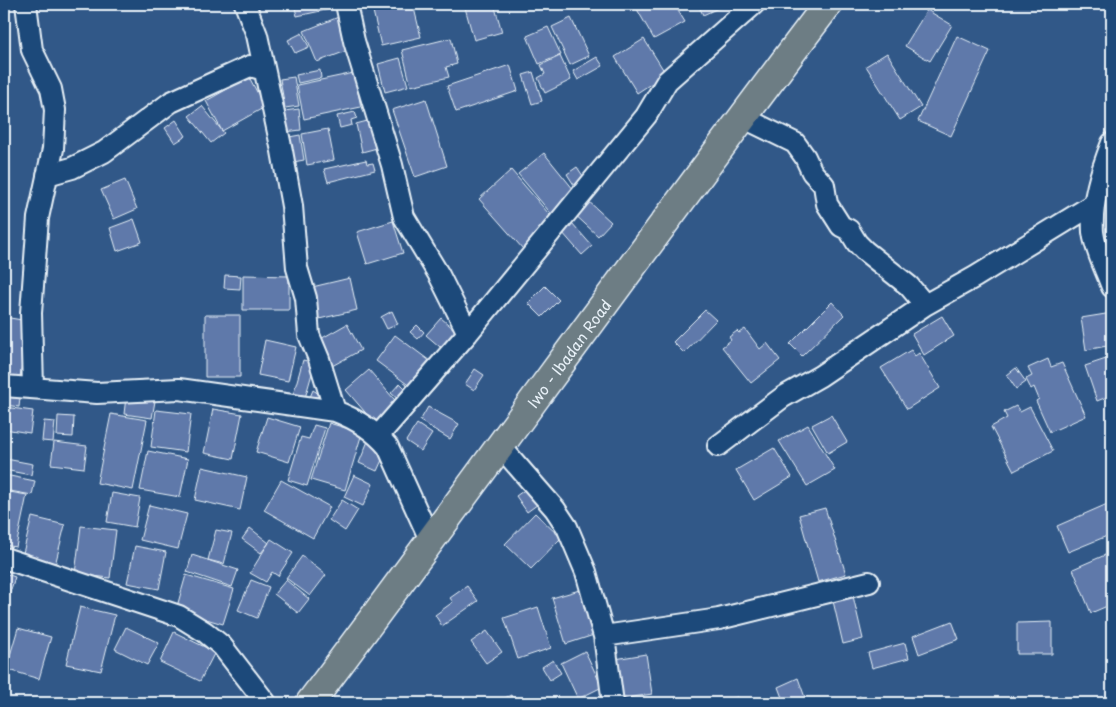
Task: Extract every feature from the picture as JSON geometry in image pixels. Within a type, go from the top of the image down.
[{"type":"main road","name":"Iwo - Ibadan Road","points":[[310,703],[431,542],[742,117],[828,4]]},
{"type":"street","points":[[26,4],[32,50],[51,89],[55,110],[53,149],[38,218],[31,313],[33,388]]},
{"type":"street","points":[[245,4],[257,35],[292,206],[297,268],[306,298],[309,335],[319,359],[335,412]]},
{"type":"street","points":[[346,4],[354,41],[392,165],[404,217],[440,275],[468,333]]},
{"type":"street","points":[[379,435],[468,333],[646,116],[667,81],[754,4]]},
{"type":"street","points":[[47,175],[72,168],[104,152],[171,102],[250,66],[264,70]]},
{"type":"street","points":[[742,117],[795,143],[812,172],[824,185],[827,204],[841,226],[849,230],[857,243],[865,251],[909,286],[925,305]]},
{"type":"street","points":[[1112,143],[1104,163],[1094,204],[1094,234],[1112,287]]},
{"type":"street","points":[[718,446],[783,397],[820,376],[925,305],[975,277],[1094,204]]},
{"type":"street","points":[[4,386],[97,394],[180,389],[335,412],[350,417],[379,435],[388,447],[431,542]]},
{"type":"street","points":[[501,447],[567,526],[586,572],[604,636],[613,703]]},
{"type":"street","points":[[4,558],[179,616],[205,632],[222,646],[266,703]]},
{"type":"street","points":[[604,636],[719,619],[869,582]]},
{"type":"building","points":[[294,4],[340,4],[340,7],[297,16]]},
{"type":"building","points":[[359,4],[387,4],[387,6],[360,11]]},
{"type":"building","points":[[413,4],[421,37],[381,46],[373,11]]},
{"type":"building","points":[[464,4],[494,4],[502,32],[474,40]]},
{"type":"building","points":[[634,4],[674,4],[685,22],[654,39]]},
{"type":"building","points":[[698,4],[727,4],[703,15]]},
{"type":"building","points":[[927,10],[952,25],[930,61],[905,46]]},
{"type":"building","points":[[341,16],[349,50],[317,62],[304,31]]},
{"type":"building","points":[[571,18],[589,56],[570,65],[552,27]]},
{"type":"building","points":[[548,27],[561,55],[539,64],[527,36]]},
{"type":"building","points":[[302,33],[309,47],[295,53],[288,40]]},
{"type":"building","points":[[957,36],[990,51],[951,136],[918,121]]},
{"type":"building","points":[[451,38],[457,64],[446,67],[449,77],[411,86],[402,50]]},
{"type":"building","points":[[644,39],[666,74],[637,93],[615,57]]},
{"type":"building","points":[[887,53],[921,107],[900,120],[866,66]]},
{"type":"building","points":[[560,56],[571,80],[545,93],[538,78],[545,74],[541,65]]},
{"type":"building","points":[[597,57],[603,66],[578,80],[573,71]]},
{"type":"building","points":[[400,58],[408,86],[385,92],[378,64]]},
{"type":"building","points":[[510,65],[518,91],[456,112],[447,86]]},
{"type":"building","points":[[320,70],[321,78],[298,83],[296,75]]},
{"type":"building","points":[[533,72],[542,101],[532,104],[523,75]]},
{"type":"building","points":[[354,73],[361,107],[304,119],[297,85]]},
{"type":"building","points":[[249,77],[265,107],[222,131],[206,101]]},
{"type":"building","points":[[294,77],[299,106],[285,108],[280,79]]},
{"type":"building","points":[[426,99],[447,166],[415,177],[392,110]]},
{"type":"building","points":[[202,106],[224,133],[211,143],[189,116]]},
{"type":"building","points":[[299,109],[301,130],[285,132],[284,111]]},
{"type":"building","points":[[355,112],[357,118],[351,120],[352,125],[340,128],[337,116]]},
{"type":"building","points":[[176,120],[186,136],[175,143],[165,128]]},
{"type":"building","points":[[371,120],[377,148],[362,152],[356,124]]},
{"type":"building","points":[[328,129],[334,160],[307,165],[302,134]]},
{"type":"building","points":[[300,135],[304,160],[288,163],[284,138]]},
{"type":"building","points":[[544,153],[578,195],[553,216],[518,174]]},
{"type":"building","points":[[366,160],[367,164],[373,163],[375,170],[328,182],[324,169]]},
{"type":"building","points":[[577,167],[587,182],[576,188],[567,174]]},
{"type":"building","points":[[511,170],[555,221],[523,249],[479,199]]},
{"type":"building","points":[[125,180],[137,209],[114,219],[101,190]]},
{"type":"building","points":[[585,198],[611,222],[598,236],[572,212]]},
{"type":"building","points":[[134,219],[142,242],[117,251],[110,228]]},
{"type":"building","points":[[393,221],[403,253],[367,264],[357,232]]},
{"type":"building","points":[[572,223],[592,246],[582,255],[562,232]]},
{"type":"building","points":[[225,275],[241,276],[240,289],[224,288]]},
{"type":"building","points":[[243,275],[289,276],[289,310],[243,310]]},
{"type":"building","points":[[350,278],[357,310],[315,320],[308,288]]},
{"type":"building","points":[[545,286],[559,300],[542,317],[528,303]]},
{"type":"building","points":[[832,302],[844,315],[802,356],[790,344]]},
{"type":"building","points":[[705,310],[716,320],[684,353],[673,342]]},
{"type":"building","points":[[392,311],[398,324],[387,329],[381,317]]},
{"type":"building","points":[[1112,313],[1112,345],[1086,350],[1081,318]]},
{"type":"building","points":[[205,315],[240,315],[240,377],[205,377]]},
{"type":"building","points":[[942,316],[954,336],[924,355],[912,334]]},
{"type":"building","points":[[4,317],[28,321],[20,377],[4,374]]},
{"type":"building","points":[[441,318],[461,335],[446,352],[426,335]]},
{"type":"building","points":[[347,324],[361,350],[332,366],[317,341]]},
{"type":"building","points":[[417,325],[424,332],[418,339],[410,332]]},
{"type":"building","points":[[745,329],[760,349],[767,343],[780,360],[751,383],[722,347],[731,340],[729,337],[737,331],[739,333]]},
{"type":"building","points":[[395,335],[434,364],[415,390],[376,361]]},
{"type":"building","points":[[265,340],[296,347],[288,381],[258,375]]},
{"type":"building","points":[[911,350],[915,356],[919,353],[940,388],[907,409],[881,368]]},
{"type":"building","points":[[1112,357],[1112,395],[1097,401],[1085,366]]},
{"type":"building","points":[[1048,359],[1051,367],[1062,363],[1086,416],[1050,432],[1036,401],[1039,399],[1034,387],[1031,389],[1026,379],[1032,376],[1028,368]]},
{"type":"building","points":[[303,360],[315,363],[305,398],[293,395]]},
{"type":"building","points":[[1016,368],[1026,382],[1016,389],[1007,375]]},
{"type":"building","points":[[475,369],[484,375],[474,390],[465,384]]},
{"type":"building","points":[[369,370],[400,406],[377,426],[346,390]]},
{"type":"building","points":[[400,383],[409,392],[400,401],[391,393]]},
{"type":"building","points":[[313,390],[319,394],[315,401],[310,397]]},
{"type":"building","points":[[7,396],[20,398],[19,407],[6,405]]},
{"type":"building","points":[[126,397],[155,401],[152,418],[124,414]]},
{"type":"building","points":[[1016,406],[1020,412],[1030,407],[1053,451],[1014,471],[991,427],[1007,418],[1004,412]]},
{"type":"building","points":[[4,407],[33,411],[30,433],[4,429]]},
{"type":"building","points":[[428,407],[459,424],[450,439],[420,421]]},
{"type":"building","points":[[213,409],[242,414],[233,459],[204,453]]},
{"type":"building","points":[[156,410],[191,414],[186,452],[151,447]]},
{"type":"building","points":[[111,414],[147,420],[133,490],[97,483]]},
{"type":"building","points":[[831,415],[847,442],[828,453],[812,425]]},
{"type":"building","points":[[58,416],[74,417],[73,437],[57,436]]},
{"type":"building","points":[[267,417],[300,427],[289,462],[256,452]]},
{"type":"building","points":[[44,421],[55,422],[53,442],[42,441]]},
{"type":"building","points":[[329,423],[362,433],[345,490],[311,480]]},
{"type":"building","points":[[417,424],[432,434],[421,451],[406,441]]},
{"type":"building","points":[[314,425],[325,428],[307,486],[288,480],[301,437],[309,439]]},
{"type":"building","points":[[808,425],[835,470],[807,486],[779,441]]},
{"type":"building","points":[[368,441],[387,449],[377,471],[359,463]]},
{"type":"building","points":[[54,442],[87,446],[84,468],[51,464]]},
{"type":"building","points":[[774,448],[792,477],[754,500],[736,470]]},
{"type":"building","points":[[148,451],[188,459],[180,497],[140,490]]},
{"type":"building","points":[[6,459],[33,464],[31,475],[4,470]]},
{"type":"building","points":[[202,467],[247,477],[240,510],[195,500]]},
{"type":"building","points":[[5,475],[35,481],[32,495],[4,490]]},
{"type":"building","points":[[354,475],[373,484],[363,506],[344,497]]},
{"type":"building","points":[[281,480],[330,507],[313,538],[264,510]]},
{"type":"building","points":[[530,486],[541,502],[527,512],[516,496]]},
{"type":"building","points":[[4,491],[27,495],[16,547],[4,545]]},
{"type":"building","points":[[112,493],[140,498],[135,527],[107,522]]},
{"type":"building","points":[[342,500],[358,510],[345,531],[329,520]]},
{"type":"building","points":[[1112,502],[1112,534],[1068,552],[1057,526]]},
{"type":"building","points":[[149,505],[187,514],[178,549],[140,540]]},
{"type":"building","points":[[825,508],[846,574],[818,582],[799,515]]},
{"type":"building","points":[[535,513],[561,538],[531,569],[505,544]]},
{"type":"building","points":[[32,517],[65,525],[55,565],[22,557]]},
{"type":"building","points":[[81,526],[116,530],[110,578],[75,574]]},
{"type":"building","points":[[250,528],[269,543],[261,553],[242,539]]},
{"type":"building","points":[[216,530],[232,533],[224,564],[208,560]]},
{"type":"building","points":[[271,539],[293,553],[278,576],[272,572],[266,582],[250,573]]},
{"type":"building","points":[[135,546],[166,552],[159,589],[127,583]]},
{"type":"building","points":[[1112,552],[1112,604],[1091,613],[1073,569]]},
{"type":"building","points":[[192,555],[238,570],[232,587],[187,572]]},
{"type":"building","points":[[302,556],[326,575],[310,596],[286,578]]},
{"type":"building","points":[[4,573],[15,577],[4,611]]},
{"type":"building","points":[[186,575],[234,589],[223,624],[176,610]]},
{"type":"building","points":[[251,580],[269,587],[257,618],[238,610]]},
{"type":"building","points":[[286,580],[309,599],[298,613],[274,594]]},
{"type":"building","points":[[467,586],[478,601],[442,626],[435,615],[453,602],[450,598]]},
{"type":"building","points":[[583,589],[597,634],[566,644],[552,598]]},
{"type":"building","points":[[853,596],[863,639],[843,644],[833,601]]},
{"type":"building","points":[[80,607],[115,615],[101,671],[66,664]]},
{"type":"building","points":[[538,607],[551,648],[518,659],[504,618]]},
{"type":"building","points":[[952,621],[959,639],[919,654],[913,636]]},
{"type":"building","points":[[1052,622],[1052,654],[1017,654],[1017,623]]},
{"type":"building","points":[[126,627],[159,643],[147,665],[115,649]]},
{"type":"building","points":[[18,628],[51,637],[39,679],[6,669]]},
{"type":"building","points":[[487,631],[502,652],[486,663],[471,642]]},
{"type":"building","points":[[174,632],[215,652],[200,681],[160,662]]},
{"type":"building","points":[[905,643],[909,658],[872,668],[868,653]]},
{"type":"building","points":[[585,651],[602,687],[578,699],[561,663]]},
{"type":"building","points":[[646,654],[652,694],[621,699],[615,659]]},
{"type":"building","points":[[553,660],[561,673],[550,680],[542,667]]},
{"type":"building","points":[[798,678],[807,703],[784,703],[778,687]]},
{"type":"building","points":[[511,695],[515,703],[507,703],[505,698]]},
{"type":"building","points":[[860,696],[864,703],[847,703]]},
{"type":"building","points":[[737,697],[739,703],[719,703]]}]
